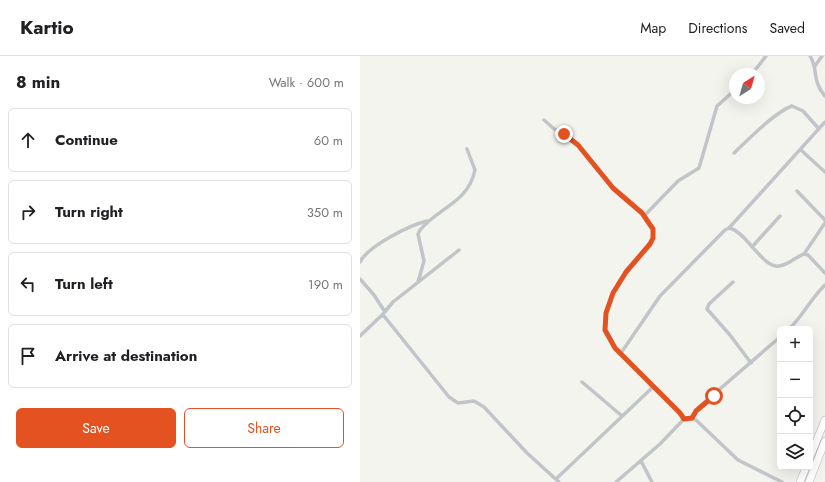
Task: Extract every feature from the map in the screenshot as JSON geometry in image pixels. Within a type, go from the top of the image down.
[{"type":"highway","points":[[813,450],[825,420]]},
{"type":"highway","points":[[809,482],[825,441]]},
{"type":"highway","points":[[800,482],[805,470]]},
{"type":"street","points":[[758,68],[766,56]]},
{"type":"street","points":[[810,56],[815,66],[817,84],[825,96]]},
{"type":"street","points":[[815,66],[822,56]]},
{"type":"street","points":[[644,216],[678,180],[699,168],[716,106],[729,95]]},
{"type":"street","points":[[734,153],[770,120],[792,106],[802,111],[820,129]]},
{"type":"street","points":[[544,120],[552,128],[578,145],[613,188],[644,216],[653,229],[653,238],[622,278],[610,300],[606,313],[605,330],[606,334],[621,353],[680,413],[684,419]]},
{"type":"street","points":[[621,353],[660,296],[721,233],[729,228],[825,122]]},
{"type":"street","points":[[418,282],[424,261],[418,234],[424,225],[461,197],[468,188],[476,170],[467,149]]},
{"type":"street","points":[[801,150],[825,172]]},
{"type":"street","points":[[797,191],[825,220]]},
{"type":"street","points":[[752,247],[780,216]]},
{"type":"street","points":[[360,262],[361,256],[373,248],[419,222],[431,220]]},
{"type":"street","points":[[729,228],[737,231],[771,265],[776,267],[804,254],[825,223]]},
{"type":"street","points":[[360,336],[384,314],[393,302],[459,250]]},
{"type":"street","points":[[804,254],[808,255],[825,273]]},
{"type":"street","points":[[360,280],[374,295],[384,314],[449,397],[458,403],[474,402],[484,407],[527,453],[559,482]]},
{"type":"street","points":[[733,282],[708,304],[707,309],[730,335],[751,363]]},
{"type":"street","points":[[792,326],[800,317],[814,296],[825,285]]},
{"type":"street","points":[[692,418],[700,407],[777,340]]},
{"type":"street","points":[[582,382],[622,416]]},
{"type":"street","points":[[556,479],[653,387]]},
{"type":"street","points":[[616,482],[684,419],[692,418],[702,425],[738,460],[782,482]]},
{"type":"street","points":[[641,460],[652,482]]},
{"type":"route","points":[[564,134],[578,145],[613,188],[642,213],[653,229],[654,234],[650,244],[626,272],[610,300],[606,313],[606,334],[615,348],[649,382],[654,389],[683,416],[684,419],[692,418],[693,414],[700,407],[714,396]]}]
